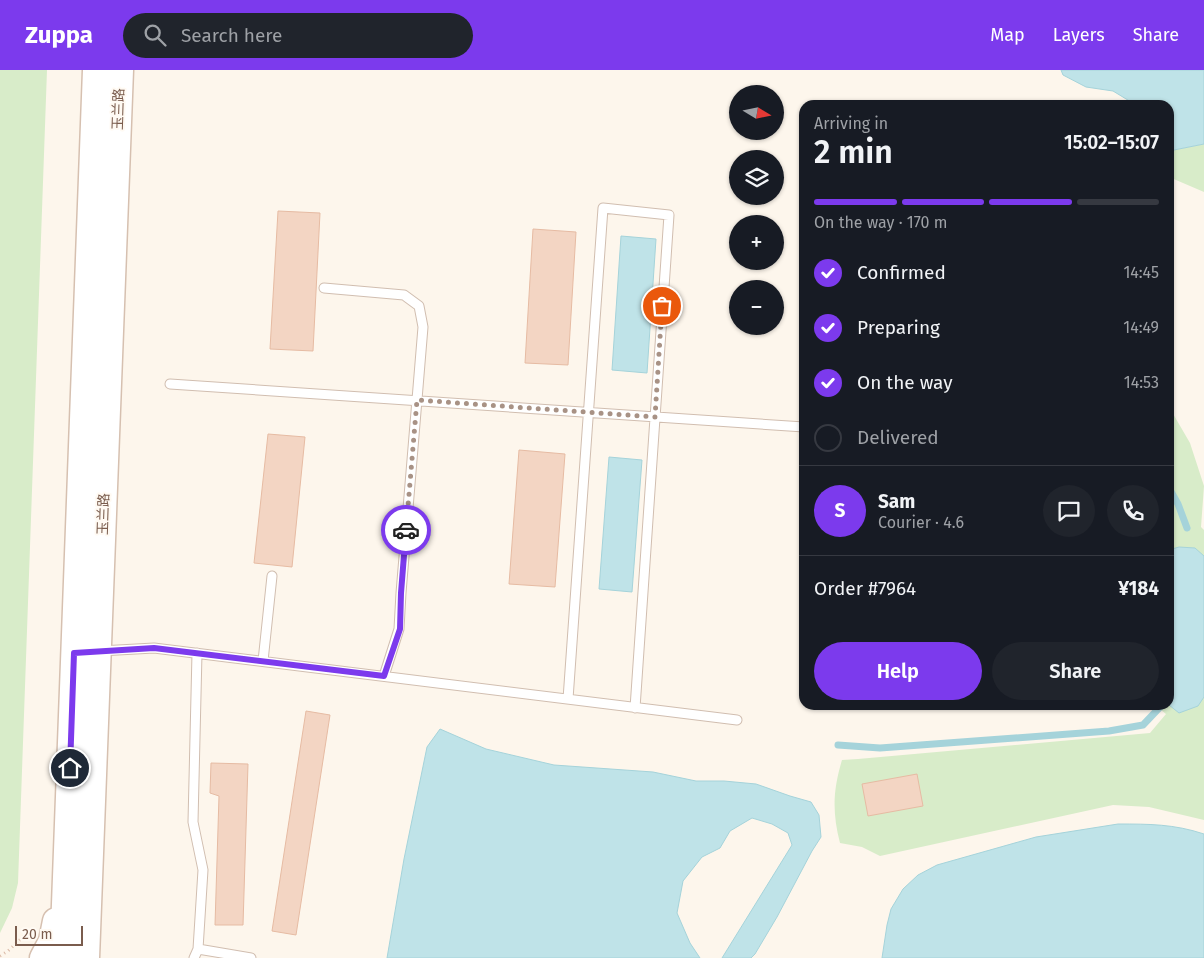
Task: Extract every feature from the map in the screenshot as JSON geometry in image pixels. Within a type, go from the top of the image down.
[{"type":"street","name":"玉兰路","points":[[63,958],[78,864],[86,652],[96,70]]},
{"type":"street","name":"玉兰路","points":[[86,652],[120,70]]},
{"type":"street","name":"玉兰路","points":[[78,864],[86,958]]},
{"type":"street","points":[[43,958],[52,941],[78,864]]},
{"type":"street","points":[[78,864],[99,958]]},
{"type":"lane","points":[[568,699],[603,208],[669,214],[635,708]]},
{"type":"lane","points":[[324,288],[404,295],[419,306],[423,328],[401,593],[400,629],[384,676]]},
{"type":"lane","points":[[170,384],[799,427]]},
{"type":"lane","points":[[263,661],[272,576]]},
{"type":"lane","points":[[86,652],[154,648],[737,720]]},
{"type":"lane","points":[[194,958],[198,949],[203,870],[192,822],[197,653]]},
{"type":"lane","points":[[198,949],[251,958]]},
{"type":"green space","points":[[0,70],[47,70],[18,883],[12,908],[0,933]]},
{"type":"green space","points":[[1204,144],[1204,192],[1174,179],[1174,150]]},
{"type":"green space","points":[[1174,415],[1190,443],[1204,486],[1201,527],[1204,530],[1204,820],[1149,807],[1113,805],[880,856],[862,847],[840,843],[835,811],[835,791],[842,760],[1150,733],[1166,714],[1161,710],[1174,710]]},
{"type":"water","points":[[1061,70],[1204,70],[1204,144],[1174,150],[1174,100],[1128,100],[1113,91],[1086,87],[1063,75]]},
{"type":"water","points":[[621,236],[656,239],[647,373],[612,370]]},
{"type":"water","points":[[609,457],[642,460],[632,592],[599,589]]},
{"type":"water","points":[[1174,548],[1195,548],[1204,556],[1204,697],[1198,706],[1179,713],[1174,709]]},
{"type":"water","points":[[440,729],[486,749],[554,765],[653,772],[696,781],[756,784],[811,802],[819,815],[821,837],[777,917],[751,958],[722,958],[792,845],[788,833],[772,824],[752,818],[730,831],[720,848],[702,857],[683,881],[677,913],[690,943],[700,958],[387,958],[404,859],[427,747]]},
{"type":"water","points":[[1118,824],[1172,826],[1204,834],[1204,958],[882,958],[891,909],[903,889],[918,875],[937,865],[1036,837]]},
{"type":"building","points":[[278,211],[320,213],[313,351],[270,349]]},
{"type":"building","points":[[533,229],[576,232],[568,365],[525,363]]},
{"type":"building","points":[[268,434],[305,437],[292,567],[254,563]]},
{"type":"building","points":[[519,450],[565,454],[555,587],[509,584]]},
{"type":"building","points":[[306,711],[330,715],[296,935],[272,931]]},
{"type":"building","points":[[211,763],[248,764],[243,925],[215,925],[219,796],[210,793]]},
{"type":"building","points":[[917,774],[923,806],[868,816],[862,784]]},
{"type":"waterway","points":[[1174,497],[1187,528]]},
{"type":"waterway","points":[[838,745],[880,748],[1109,731],[1143,725],[1157,710]]},
{"type":"way so far","points":[[406,530],[417,400],[655,417],[662,306]]},
{"type":"route","points":[[70,768],[74,653],[154,648],[384,676],[400,629],[406,530]]}]
